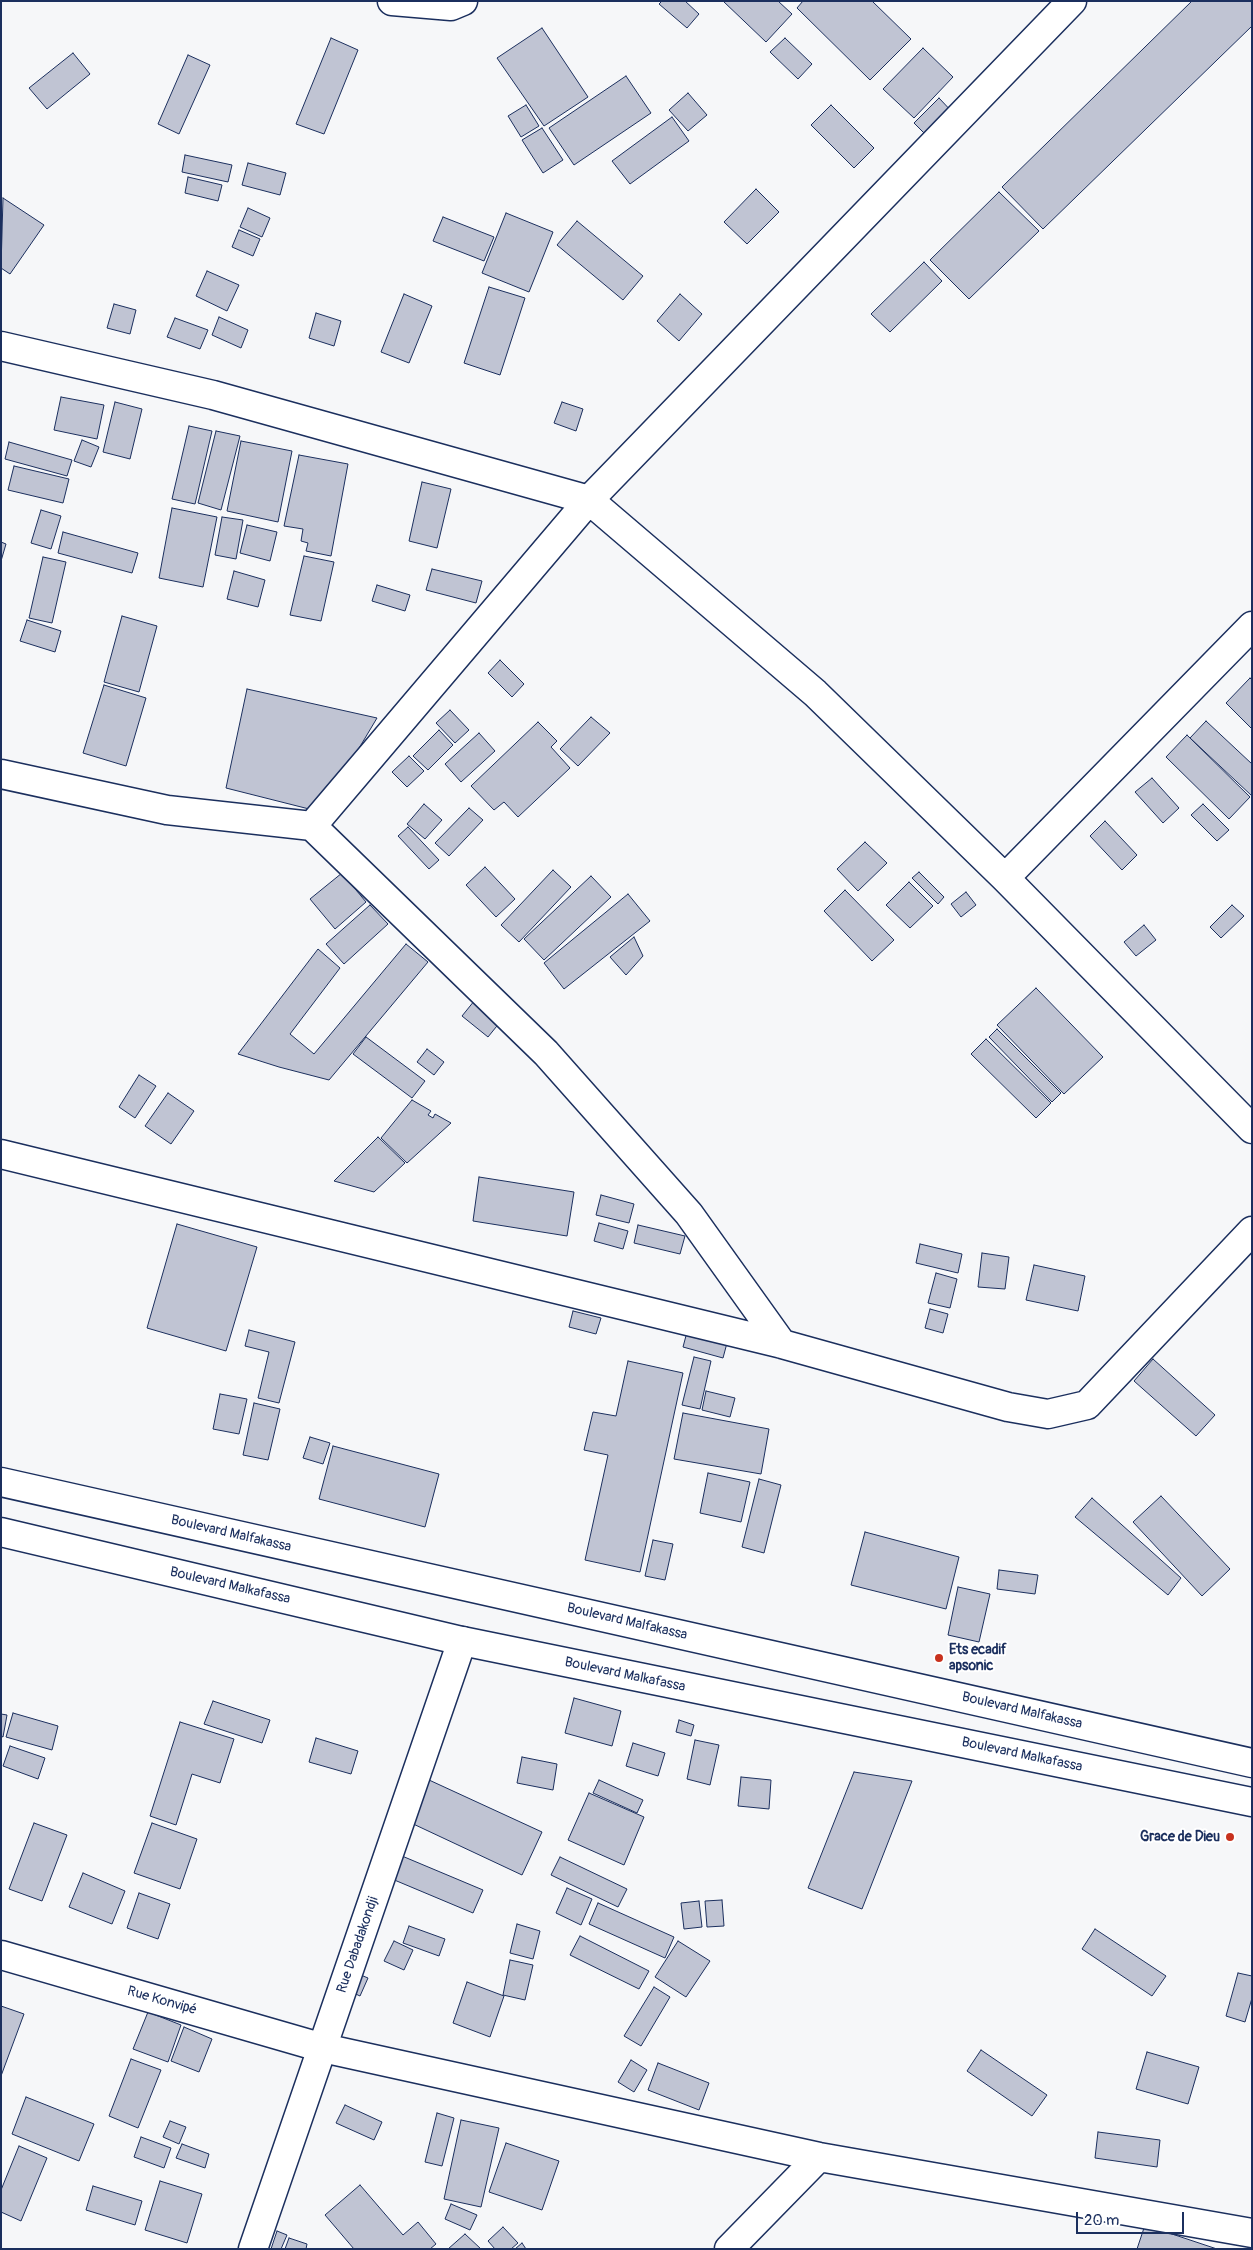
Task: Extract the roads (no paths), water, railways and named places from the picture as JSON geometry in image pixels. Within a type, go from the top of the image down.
[{"type":"street","points":[[392,1],[451,6],[463,1]]},
{"type":"street","points":[[312,826],[589,500],[1072,1]]},
{"type":"street","points":[[1,346],[213,395],[589,500],[803,682],[1005,878],[1252,1129]]},
{"type":"street","points":[[1005,878],[1252,626]]},
{"type":"street","points":[[1,774],[167,810],[312,826],[546,1053],[689,1214],[782,1344]]},
{"type":"street","points":[[1,1154],[782,1344],[1008,1407],[1048,1414],[1087,1405],[1252,1231]]},
{"type":"street","name":"Boulevard Malfakassa","points":[[1,1482],[1252,1763]]},
{"type":"street","name":"Boulevard Malkafassa","points":[[1,1532],[462,1641],[1252,1802]]},
{"type":"street","name":"Rue Dabadakondji","points":[[253,2249],[462,1641]]},
{"type":"street","name":"Rue Konvipé","points":[[1,1955],[323,2048],[819,2157],[1252,2233]]},
{"type":"street","points":[[729,2249],[819,2157]]},
{"type":"place","name":"Ets ecadif apsonic","points":[[939,1658]]},
{"type":"place","name":"Grace de Dieu","points":[[1230,1837]]}]
